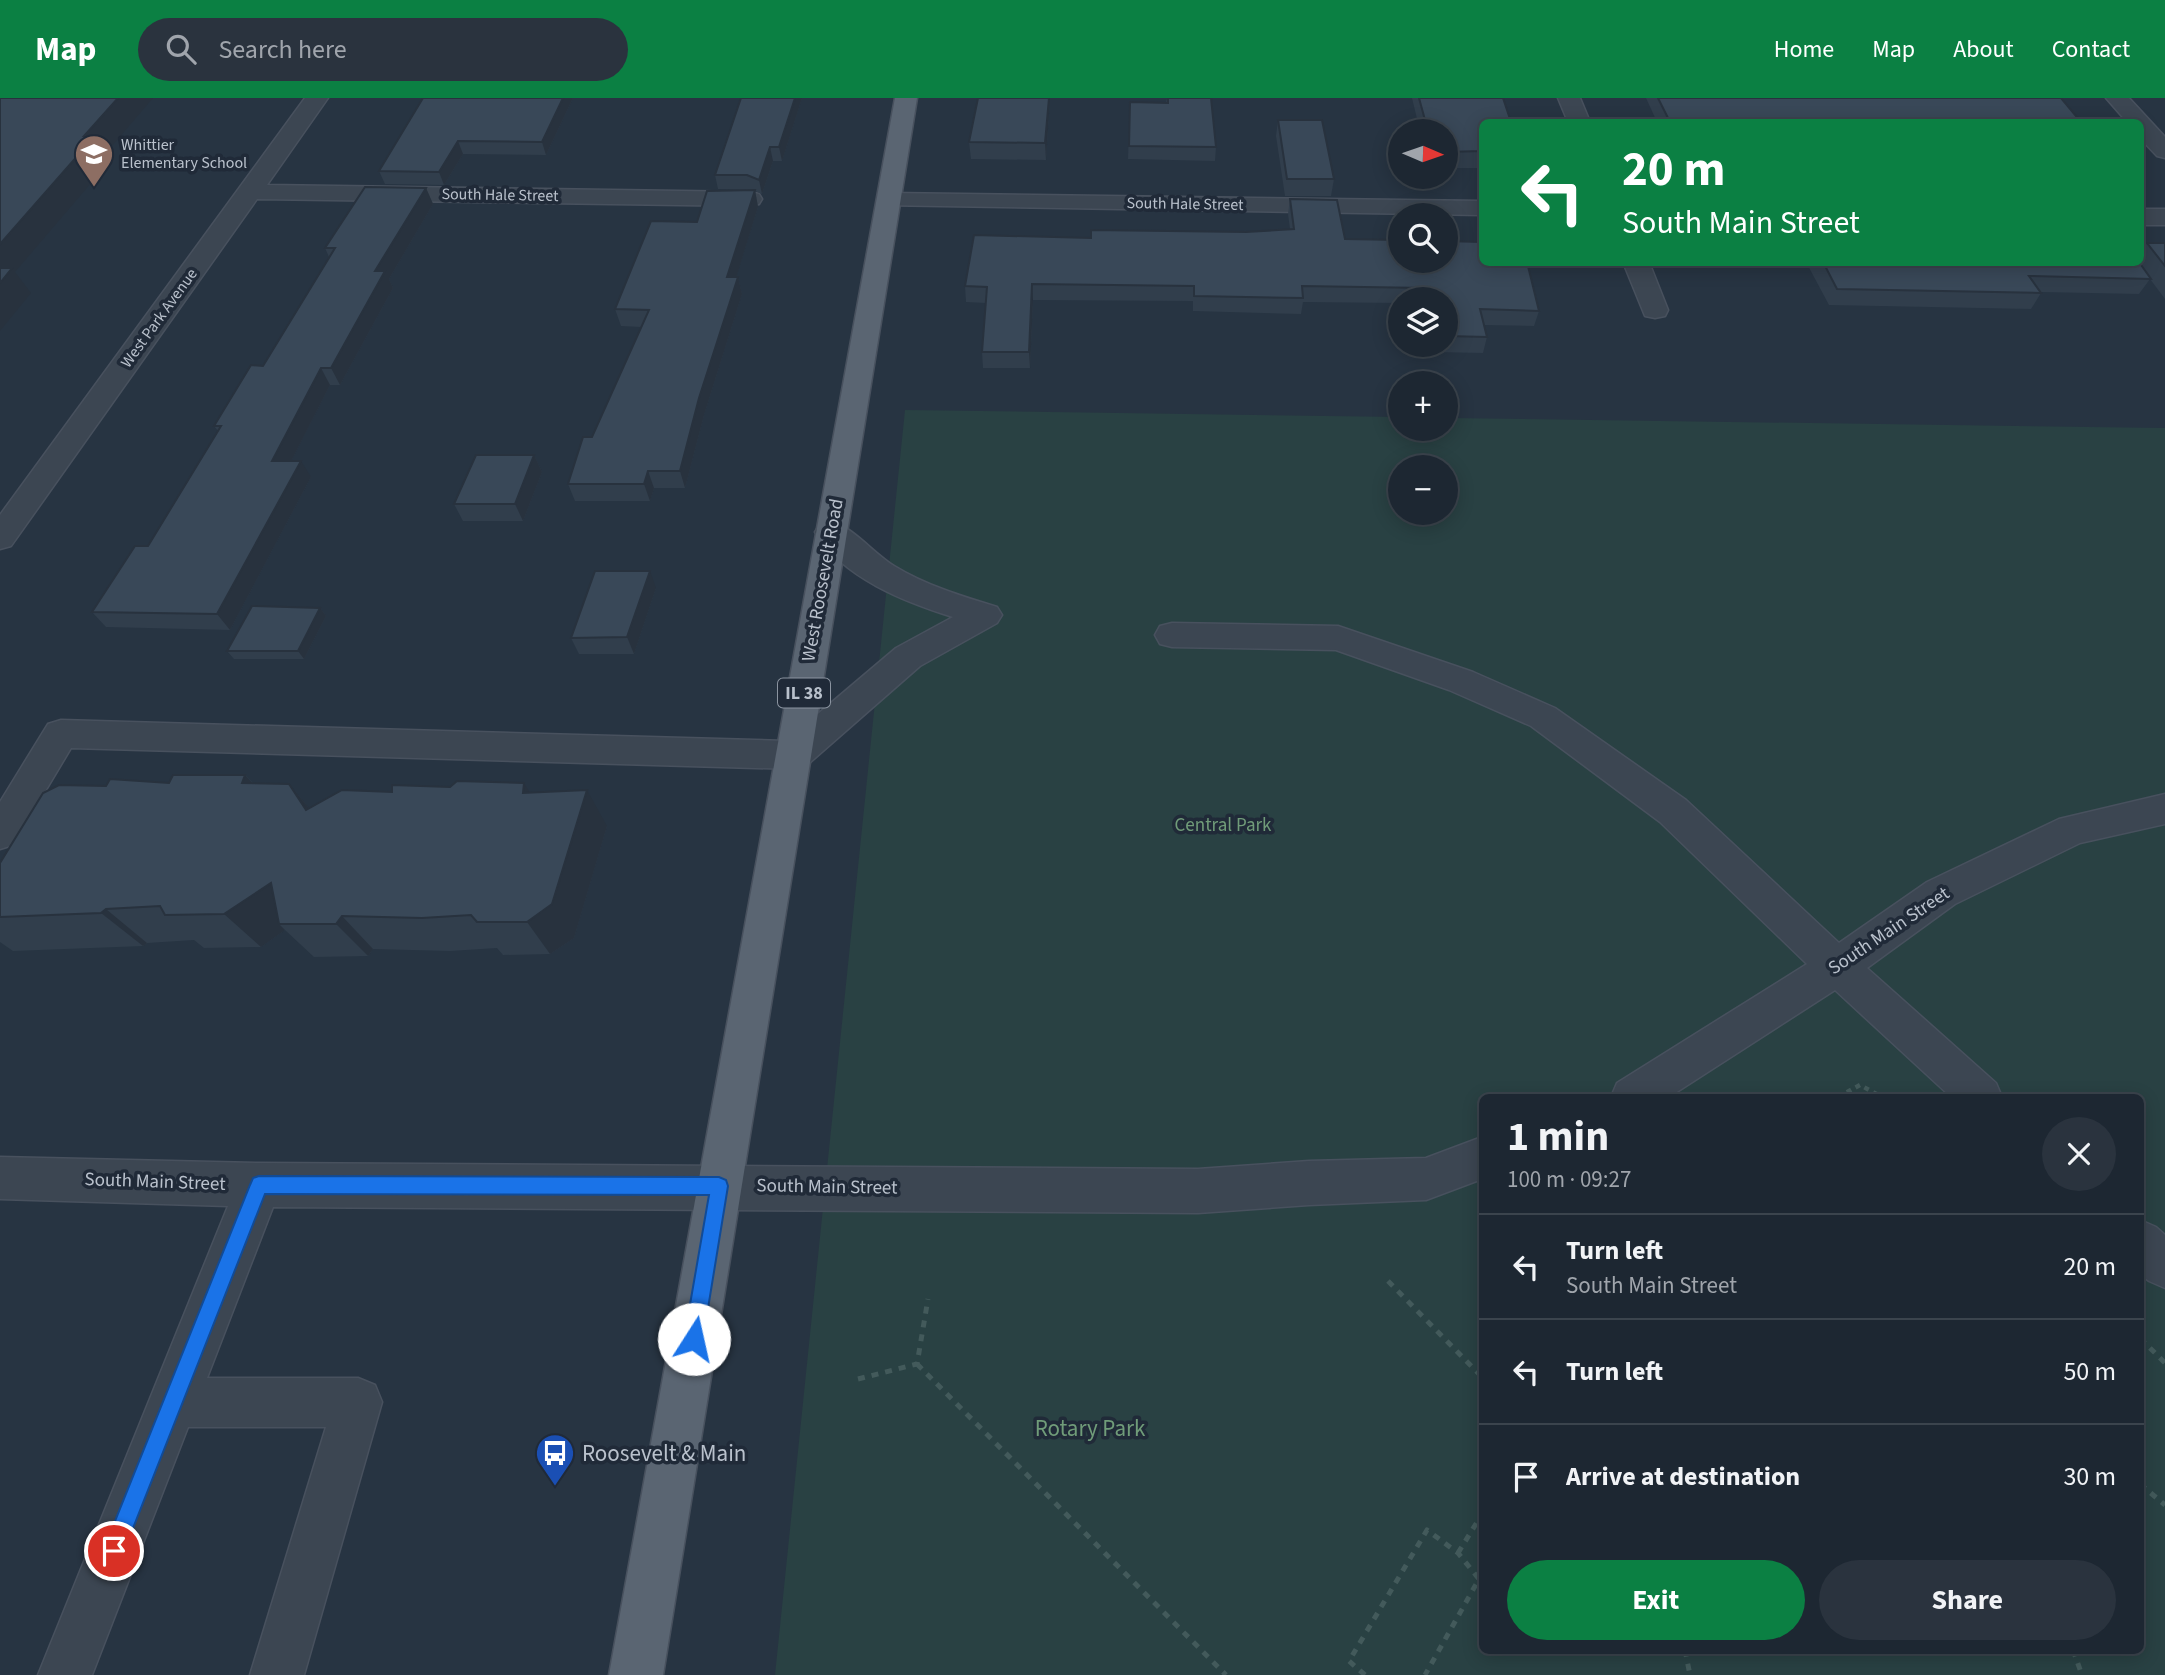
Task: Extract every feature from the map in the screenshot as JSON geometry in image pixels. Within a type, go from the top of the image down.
[{"type":"main road","name":"West Roosevelt Road","points":[[719,1186],[906,98]]},
{"type":"main road","name":"IL 38","points":[[636,1675],[719,1186]]},
{"type":"street","name":"West Park Avenue","points":[[0,538],[317,98]]},
{"type":"street","points":[[1569,98],[1579,119]]},
{"type":"street","points":[[2117,98],[2136,119]]},
{"type":"street","points":[[2144,127],[2165,151]]},
{"type":"street","name":"South Hale Street","points":[[250,192],[750,199]]},
{"type":"street","name":"South Hale Street","points":[[889,200],[1479,208]]},
{"type":"street","points":[[2144,216],[2165,217]]},
{"type":"street","points":[[1638,266],[1655,310]]},
{"type":"street","points":[[0,834],[61,734],[793,755],[908,657],[985,615],[901,587],[852,554],[831,532]]},
{"type":"street","points":[[1172,635],[1338,638],[1461,681],[1543,717],[1673,811],[1837,967],[1978,1094]]},
{"type":"street","name":"South Main Street","points":[[1637,1094],[1837,967],[1941,893],[2071,830],[2165,809]]},
{"type":"street","name":"South Main Street","points":[[0,1178],[259,1185],[1198,1191],[1309,1183],[1426,1179],[1479,1159]]},
{"type":"street","points":[[65,1675],[259,1185]]},
{"type":"street","points":[[2144,1247],[2165,1265]]},
{"type":"street","points":[[173,1403],[358,1402],[276,1675]]},
{"type":"path","points":[[1844,1094],[1860,1085],[1876,1094]]},
{"type":"path","points":[[1388,1281],[1479,1374]]},
{"type":"path","points":[[917,1364],[928,1299]]},
{"type":"path","points":[[2144,1342],[2165,1363]]},
{"type":"path","points":[[859,1379],[917,1364]]},
{"type":"path","points":[[917,1364],[1226,1675]]},
{"type":"path","points":[[2144,1487],[2165,1505]]},
{"type":"path","points":[[1458,1553],[1479,1519]]},
{"type":"path","points":[[1365,1675],[1349,1661],[1427,1530],[1458,1553],[1479,1579],[1425,1675]]},
{"type":"path","points":[[1686,1654],[1690,1675]]},
{"type":"path","points":[[2074,1654],[2082,1675]]},
{"type":"green space","name":"Central Park","points":[[905,410],[1388,417],[1388,441],[1458,441],[1458,418],[2165,428],[2165,1675],[775,1675]]},
{"type":"building","points":[[0,98],[118,98],[84,136],[95,136],[0,244]]},
{"type":"building","points":[[423,98],[563,98],[542,142],[458,141],[439,172],[379,171]]},
{"type":"building","points":[[741,98],[795,98],[779,147],[770,147],[759,180],[747,175],[715,175]]},
{"type":"building","points":[[978,98],[1049,98],[1045,143],[969,142]]},
{"type":"building","points":[[1168,98],[1211,98],[1216,147],[1129,146],[1130,102],[1168,103]]},
{"type":"building","points":[[1419,98],[1503,98],[1510,119],[1479,119],[1479,151],[1458,152],[1458,119],[1425,119]]},
{"type":"building","points":[[1658,98],[2061,98],[2078,119],[1668,119]]},
{"type":"building","points":[[1278,120],[1322,120],[1334,179],[1287,179]]},
{"type":"building","points":[[365,187],[426,188],[375,271],[385,271],[331,368],[321,368],[272,461],[301,461],[217,614],[92,612],[135,546],[148,546],[221,426],[214,426],[251,365],[263,366],[335,248],[325,248]]},
{"type":"building","points":[[755,190],[727,277],[738,277],[699,398],[680,471],[648,471],[644,484],[568,484],[583,437],[592,437],[649,310],[615,309],[651,221],[697,222],[707,191]]},
{"type":"building","points":[[1290,199],[1337,200],[1345,239],[1388,240],[1388,273],[1458,273],[1458,241],[1479,242],[1479,266],[1528,266],[1539,311],[1480,309],[1487,337],[1458,336],[1458,287],[1302,286],[1303,298],[1194,296],[1194,286],[1032,284],[1029,352],[982,352],[987,287],[965,286],[974,235],[1091,238],[1091,230],[1246,232],[1294,229]]},
{"type":"building","points":[[2147,243],[2165,243],[2165,266]]},
{"type":"building","points":[[1825,266],[2142,266],[2151,279],[2029,276],[2041,293],[1837,289]]},
{"type":"building","points":[[0,268],[12,268],[0,283]]},
{"type":"building","points":[[476,455],[534,455],[515,504],[454,504]]},
{"type":"building","points":[[595,571],[650,571],[627,637],[571,638]]},
{"type":"building","points":[[252,606],[320,608],[298,651],[227,651]]},
{"type":"building","points":[[173,775],[245,775],[242,783],[289,784],[306,810],[342,790],[392,792],[392,785],[450,787],[457,781],[524,783],[523,793],[587,790],[552,904],[527,922],[477,922],[471,915],[422,918],[342,916],[336,924],[279,924],[271,883],[224,914],[165,915],[160,906],[106,909],[101,913],[0,917],[0,863],[43,793],[59,785],[106,786],[110,779],[169,783]]},
{"type":"place","name":"Whittier Elementary School","points":[[94,188]]},
{"type":"place","name":"Roosevelt & Main","points":[[555,1487]]},
{"type":"route","points":[[114,1551],[259,1185],[719,1186],[694,1339]]},
{"type":"park label","name":"Rotary Park","points":[[1090,1428]]}]
